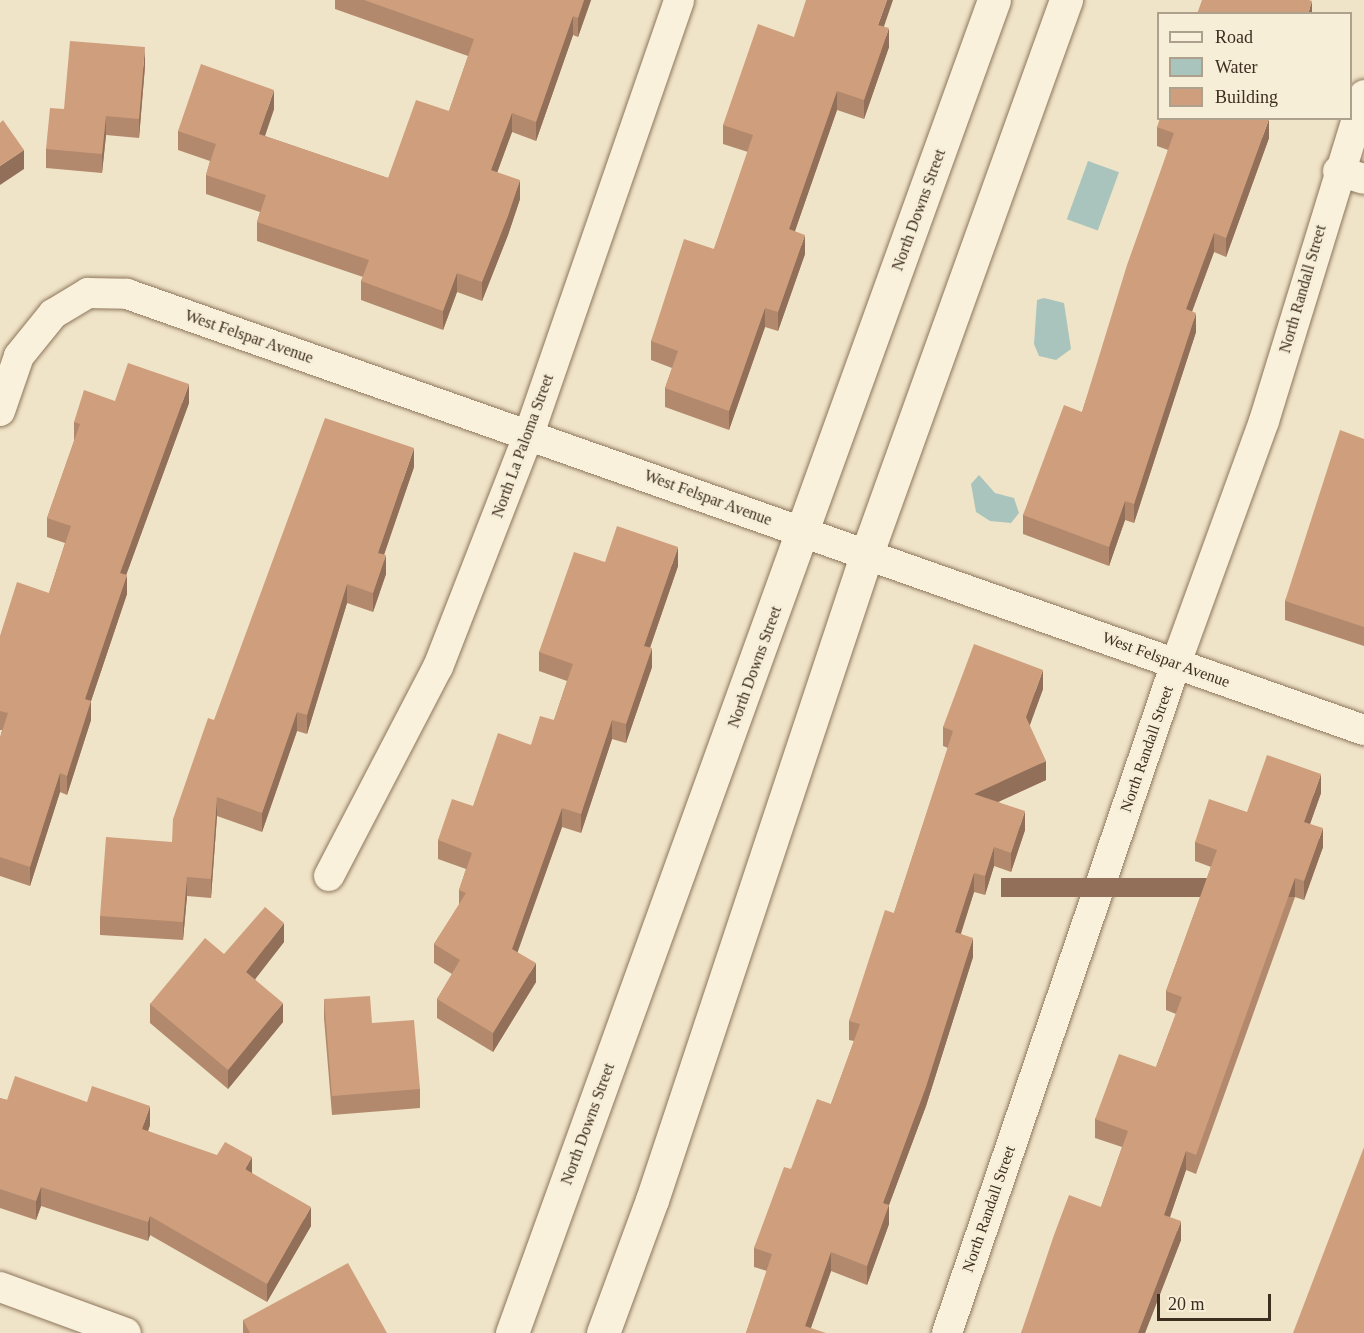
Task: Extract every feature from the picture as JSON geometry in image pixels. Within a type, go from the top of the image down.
[{"type":"main road","name":"North Downs Street","points":[[512,1333],[804,532],[994,0]]},
{"type":"main road","points":[[603,1333],[652,1200],[867,553],[1066,0]]},
{"type":"street","name":"North La Paloma Street","points":[[328,876],[438,667],[529,434],[679,0]]},
{"type":"street","name":"North Randall Street","points":[[947,1333],[1176,663],[1351,175],[1364,95]]},
{"type":"street","name":"West Felspar Avenue","points":[[0,411],[19,356],[52,314],[88,293],[127,294],[1364,730]]},
{"type":"street","points":[[0,1287],[126,1333]]},
{"type":"water","points":[[1088,161],[1119,172],[1098,231],[1067,219]]},
{"type":"water","points":[[1044,298],[1064,303],[1071,349],[1056,360],[1039,356],[1034,344],[1037,300]]},
{"type":"water","points":[[979,475],[995,493],[1014,498],[1019,513],[1011,523],[990,521],[976,512],[971,484]]},
{"type":"building","points":[[364,0],[584,0],[578,18],[573,16],[536,122],[512,113],[491,170],[520,180],[482,282],[457,273],[443,311],[361,281],[369,260],[257,222],[266,195],[206,175],[216,144],[178,131],[201,64],[274,90],[259,134],[388,178],[416,100],[449,111],[474,39]]},
{"type":"building","points":[[806,0],[887,0],[878,25],[889,28],[864,100],[837,91],[789,229],[805,235],[778,312],[765,308],[729,411],[665,388],[678,351],[651,341],[684,239],[714,249],[753,135],[723,125],[758,24],[794,37]]},
{"type":"building","points":[[1202,0],[1312,1],[1309,12],[1198,12]]},
{"type":"building","points":[[70,41],[145,47],[139,119],[106,116],[102,154],[46,149],[50,108],[64,109]]},
{"type":"building","points":[[3,120],[24,150],[0,166],[0,123]]},
{"type":"building","points":[[1159,120],[1269,120],[1226,238],[1214,233],[1186,309],[1196,313],[1134,504],[1125,501],[1109,547],[1023,515],[1064,405],[1082,412],[1127,265],[1174,133],[1157,127]]},
{"type":"building","points":[[128,363],[189,384],[120,573],[127,575],[85,699],[91,701],[67,776],[60,773],[30,867],[0,857],[0,738],[8,713],[0,711],[0,636],[17,582],[49,593],[71,526],[47,518],[80,424],[74,422],[84,390],[115,401]]},
{"type":"building","points":[[325,418],[414,448],[378,553],[386,555],[373,593],[347,584],[307,715],[297,712],[262,813],[217,797],[211,879],[187,877],[183,922],[100,916],[106,837],[172,842],[173,819],[208,718],[214,720]]},
{"type":"building","points":[[1340,430],[1364,439],[1364,627],[1285,601]]},
{"type":"building","points":[[617,526],[678,547],[644,646],[652,648],[626,724],[612,720],[581,814],[562,808],[512,949],[536,963],[493,1033],[437,999],[460,960],[434,944],[466,893],[459,890],[472,853],[438,840],[452,799],[473,806],[498,733],[531,745],[540,716],[554,720],[573,664],[539,652],[574,552],[605,562]]},
{"type":"building","points":[[974,644],[1043,670],[1026,717],[1046,761],[974,794],[1025,811],[1011,853],[994,847],[985,876],[974,873],[955,932],[973,938],[926,1087],[883,1203],[889,1205],[867,1266],[831,1252],[805,1326],[826,1333],[746,1333],[772,1254],[754,1248],[784,1167],[791,1169],[817,1099],[831,1104],[860,1024],[849,1021],[885,910],[894,913],[953,731],[943,727]]},
{"type":"building","points":[[1267,755],[1321,774],[1304,822],[1323,828],[1304,881],[1295,878],[1196,1155],[1186,1151],[1164,1215],[1181,1221],[1138,1333],[1021,1333],[1069,1195],[1101,1207],[1128,1131],[1095,1119],[1119,1054],[1156,1067],[1182,997],[1166,991],[1217,850],[1195,842],[1209,799],[1247,812]]},
{"type":"building","points":[[265,907],[284,923],[246,972],[283,1003],[228,1070],[150,1004],[205,938],[224,954]]},
{"type":"building","points":[[370,996],[372,1023],[414,1020],[420,1089],[332,1096],[324,999]]},
{"type":"building","points":[[15,1076],[87,1102],[92,1086],[150,1106],[142,1129],[217,1155],[225,1142],[252,1157],[245,1169],[311,1207],[267,1284],[150,1216],[148,1222],[41,1187],[36,1201],[0,1189],[0,1098],[7,1100]]},
{"type":"building","points":[[1364,1147],[1364,1333],[1293,1333]]},
{"type":"building","points":[[348,1263],[387,1333],[250,1333],[243,1320]]}]
